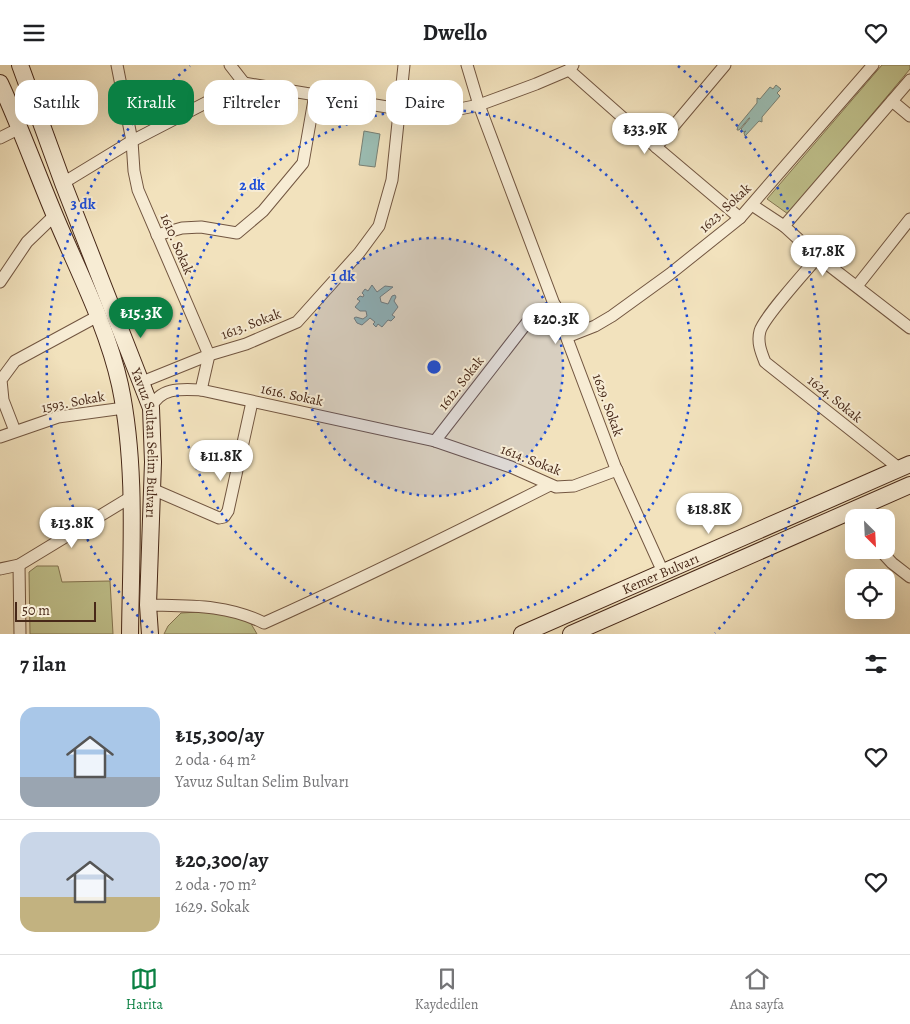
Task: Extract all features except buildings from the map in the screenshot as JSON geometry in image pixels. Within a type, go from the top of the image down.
[{"type":"main road","name":"Yavuz Sultan Selim Bulvarı","points":[[20,65],[63,183],[151,408],[152,489],[148,605],[150,634]]},
{"type":"main road","name":"Yavuz Sultan Selim Bulvarı","points":[[0,83],[98,316],[113,357],[124,408],[131,497],[130,634]]},
{"type":"main road","name":"Kemer Bulvarı","points":[[522,634],[905,466]]},
{"type":"main road","name":"Kemer Bulvarı","points":[[867,509],[910,485]]},
{"type":"main road","name":"Kemer Bulvarı","points":[[571,634],[845,519]]},
{"type":"street","name":"1610. Sokak","points":[[117,65],[132,141],[134,171],[138,190],[209,355]]},
{"type":"street","points":[[230,65],[242,80]]},
{"type":"street","name":"1613. Sokak","points":[[402,80],[404,65]]},
{"type":"street","name":"1629. Sokak","points":[[467,65],[479,105],[617,470],[663,572]]},
{"type":"street","points":[[656,147],[725,65]]},
{"type":"street","name":"1623. Sokak","points":[[567,337],[595,326],[612,316],[670,274],[740,218],[873,65]]},
{"type":"street","points":[[463,108],[479,105],[536,84],[571,68],[656,147],[740,218]]},
{"type":"street","points":[[784,226],[910,81]]},
{"type":"street","points":[[892,101],[910,116]]},
{"type":"street","points":[[63,183],[132,141],[204,104]]},
{"type":"street","points":[[157,235],[182,228],[201,227],[237,233],[263,211],[303,163],[310,125]]},
{"type":"street","name":"1613. Sokak","points":[[142,382],[209,355],[246,344],[297,321],[364,246],[379,226],[392,180],[397,125]]},
{"type":"street","points":[[0,138],[20,128]]},
{"type":"street","points":[[752,205],[784,226],[818,257],[910,328]]},
{"type":"street","points":[[0,282],[27,242],[55,215]]},
{"type":"street","points":[[857,286],[910,219]]},
{"type":"street","name":"1624. Sokak","points":[[818,257],[771,313],[760,330],[759,347],[765,362],[905,466]]},
{"type":"street","name":"1612. Sokak","points":[[434,441],[529,320],[555,305]]},
{"type":"street","points":[[15,431],[3,399],[1,380],[15,361],[98,316]]},
{"type":"street","points":[[201,390],[209,355]]},
{"type":"street","name":"1616. Sokak","points":[[151,408],[163,393],[183,389],[201,390],[434,441]]},
{"type":"street","points":[[152,489],[219,518],[224,517],[228,511],[252,402]]},
{"type":"street","name":"1593. Sokak","points":[[0,437],[58,417],[124,408]]},
{"type":"street","name":"1614. Sokak","points":[[434,441],[511,467],[561,488],[574,486],[617,470]]},
{"type":"street","points":[[148,605],[223,608],[248,615],[265,629],[550,485]]},
{"type":"street","points":[[0,569],[19,565],[131,497]]},
{"type":"street","points":[[888,559],[910,577]]},
{"type":"street","points":[[19,565],[20,634]]},
{"type":"green space","points":[[882,65],[910,65],[910,69],[788,214],[767,199]]},
{"type":"green space","points":[[37,566],[58,566],[62,582],[110,581],[113,634],[30,634],[29,572]]},
{"type":"green space","points":[[216,611],[250,622],[257,634],[164,634],[168,626],[181,613]]},
{"type":"water","points":[[776,85],[781,89],[777,93],[780,96],[762,117],[762,122],[759,121],[745,136],[744,133],[746,131],[743,132],[741,129],[750,118],[737,130],[738,126],[757,103],[757,98],[760,99],[770,87],[773,89]]},
{"type":"water","points":[[364,131],[380,134],[375,167],[359,165]]},
{"type":"water","points":[[372,285],[377,292],[385,286],[393,287],[380,297],[381,302],[388,304],[392,296],[395,295],[396,297],[394,301],[398,307],[392,315],[395,317],[391,321],[388,320],[382,327],[378,324],[376,327],[373,324],[375,322],[370,318],[362,325],[357,323],[354,318],[363,319],[367,316],[366,311],[360,311],[355,307],[360,301],[357,299],[360,296],[363,297],[362,293],[365,289],[368,291]]}]
